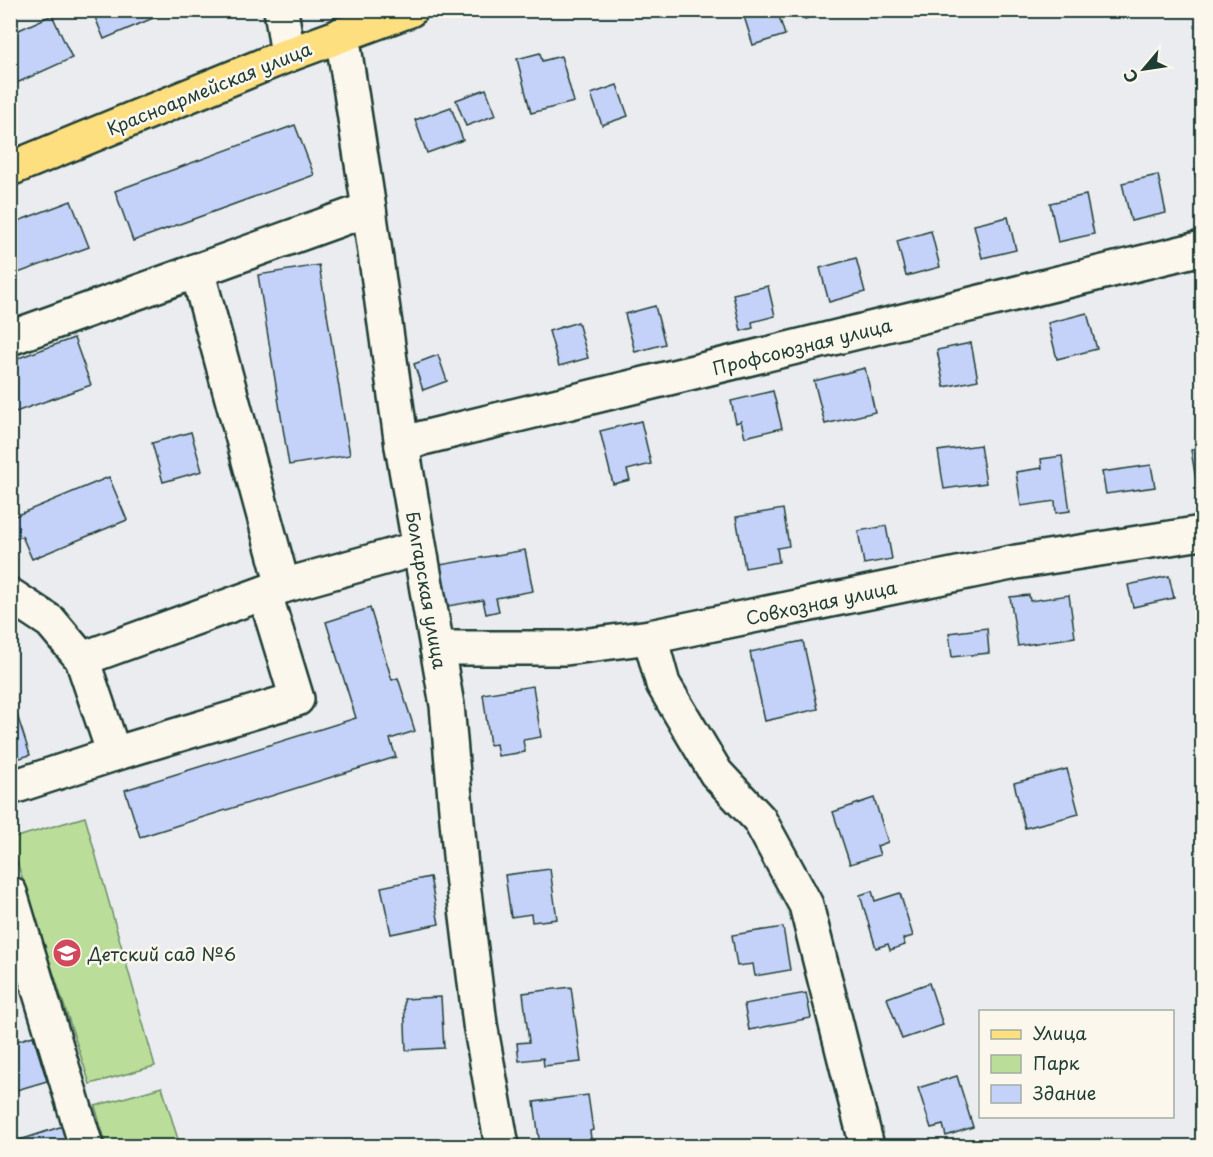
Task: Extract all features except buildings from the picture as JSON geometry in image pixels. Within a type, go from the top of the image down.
[{"type":"main road","name":"Красноармейская улица","points":[[10,169],[288,55],[410,10]]},
{"type":"street","points":[[281,10],[288,55]]},
{"type":"street","name":"Болгарская улица","points":[[342,34],[402,446],[447,705],[461,867],[480,1024],[502,1146]]},
{"type":"street","points":[[10,338],[369,209]]},
{"type":"street","name":"Профсоюзная улица","points":[[402,446],[435,435],[1203,248]]},
{"type":"street","points":[[10,788],[297,699],[274,590],[197,270]]},
{"type":"street","name":"Совхозная улица","points":[[437,648],[566,648],[650,637],[1016,562],[1203,532]]},
{"type":"street","points":[[82,659],[274,590],[420,548]]},
{"type":"street","points":[[10,595],[51,622],[82,659],[114,754]]},
{"type":"street","points":[[650,637],[663,684],[716,773],[759,819],[806,905],[867,1146]]},
{"type":"street","points":[[10,894],[22,969],[86,1146]]},
{"type":"green space","points":[[85,817],[155,1066],[90,1084],[10,839]]},
{"type":"green space","points":[[162,1087],[180,1146],[106,1146],[95,1106]]},
{"type":"place","name":"Детский сад №6","points":[[67,953]]}]
